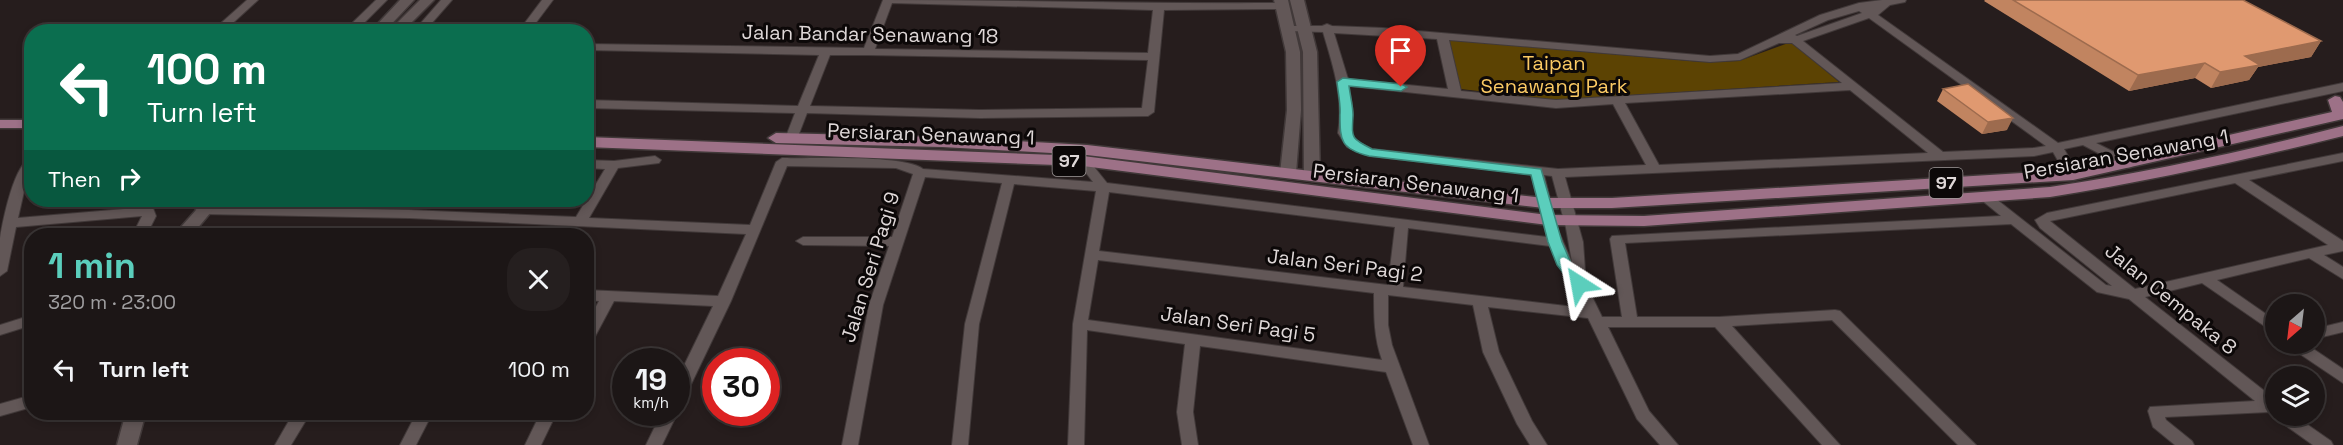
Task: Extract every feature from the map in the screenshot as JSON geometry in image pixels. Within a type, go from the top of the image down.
[{"type":"main road","name":"Persiaran Senawang 1","points":[[594,131],[942,142],[1087,150],[1566,204],[2073,175],[2127,164],[2342,108]]},
{"type":"main road","name":"Persiaran Senawang 1","points":[[594,142],[1083,161],[1548,220],[1644,221],[1986,198],[2107,183],[2276,148],[2342,108]]},
{"type":"main road","points":[[0,112],[24,113]]},
{"type":"main road","points":[[0,123],[24,124]]},
{"type":"street","points":[[225,24],[253,0]]},
{"type":"street","points":[[356,24],[382,0]]},
{"type":"street","points":[[384,24],[407,0]]},
{"type":"street","points":[[402,24],[427,0]]},
{"type":"street","points":[[425,24],[447,0]]},
{"type":"street","points":[[529,24],[548,0]]},
{"type":"street","points":[[868,52],[888,0]]},
{"type":"street","points":[[895,0],[1159,7],[1282,3],[1293,52],[1294,110],[1288,173]]},
{"type":"street","points":[[1297,0],[1310,52],[1312,176]]},
{"type":"street","points":[[1287,28],[1327,27],[1710,59],[1740,57],[1786,38],[1833,13],[1858,6],[1900,0]]},
{"type":"street","points":[[1786,38],[1872,14],[1887,2]]},
{"type":"street","points":[[1858,6],[2057,148],[2073,175]]},
{"type":"street","points":[[594,104],[980,114],[1148,112],[1159,7]]},
{"type":"street","points":[[1327,27],[1343,82],[1347,114],[1344,133],[1351,144],[1369,152],[1537,172],[1558,173],[2034,152],[2320,92],[2342,108]]},
{"type":"street","points":[[1442,36],[1455,92]]},
{"type":"street","points":[[1786,38],[1853,86],[1940,156]]},
{"type":"street","name":"Jalan Bandar Senawang 18","points":[[594,47],[1154,57]]},
{"type":"street","points":[[791,139],[826,51]]},
{"type":"street","points":[[1343,82],[1556,104],[1752,88],[1853,86]]},
{"type":"street","points":[[1617,100],[1654,168]]},
{"type":"street","points":[[2084,141],[2127,164]]},
{"type":"street","points":[[2237,178],[2343,157]]},
{"type":"street","points":[[594,164],[614,165],[655,160]]},
{"type":"street","points":[[1076,445],[1080,324],[1103,187],[1083,161]]},
{"type":"street","points":[[690,370],[724,301],[782,162],[896,164],[914,168],[920,173],[1103,187],[1555,242]]},
{"type":"street","points":[[594,199],[614,165]]},
{"type":"street","points":[[1537,172],[1548,220],[1564,265],[1579,284],[1643,415],[1670,445]]},
{"type":"street","name":"Jalan Seri Pagi 9","points":[[849,445],[874,314],[920,173]]},
{"type":"street","points":[[1558,173],[1580,266],[1579,284]]},
{"type":"street","points":[[0,271],[18,187],[24,176]]},
{"type":"street","points":[[2237,178],[2342,247]]},
{"type":"street","name":"Jalan Cempaka 8","points":[[2237,178],[2047,217],[2042,220],[2045,225],[2265,401]]},
{"type":"street","points":[[960,445],[972,324],[1009,180]]},
{"type":"street","points":[[1986,198],[2102,289],[2132,295],[2342,247]]},
{"type":"street","points":[[188,228],[206,207]]},
{"type":"street","points":[[253,207],[755,230]]},
{"type":"street","points":[[580,222],[589,207]]},
{"type":"street","points":[[11,223],[148,211],[149,216],[143,228]]},
{"type":"street","points":[[1630,322],[1617,239],[2012,220]]},
{"type":"street","points":[[1402,223],[1381,325],[1390,367],[1421,445]]},
{"type":"street","points":[[803,241],[897,242]]},
{"type":"street","points":[[2312,254],[2343,274]]},
{"type":"street","name":"Jalan Seri Pagi 2","points":[[1092,255],[1388,290],[1630,322],[1719,322],[1835,315],[1968,445]]},
{"type":"street","points":[[2206,279],[2265,321]]},
{"type":"street","points":[[594,295],[724,301]]},
{"type":"street","points":[[594,325],[609,296]]},
{"type":"street","points":[[1480,302],[1491,352],[1525,424],[1539,445]]},
{"type":"street","points":[[0,330],[24,322]]},
{"type":"street","points":[[1719,322],[1832,445]]},
{"type":"street","name":"Jalan Seri Pagi 5","points":[[1080,324],[1390,367]]},
{"type":"street","points":[[2325,331],[2343,327]]},
{"type":"street","points":[[1190,445],[1185,412],[1193,339]]},
{"type":"street","points":[[2310,354],[2343,377]]},
{"type":"street","points":[[0,410],[24,403]]},
{"type":"street","points":[[2186,445],[2158,423],[2156,411],[2265,407]]},
{"type":"street","points":[[127,445],[134,420]]},
{"type":"street","points":[[283,445],[298,420]]},
{"type":"street","points":[[408,445],[421,420]]},
{"type":"street","points":[[533,445],[545,420]]},
{"type":"street","points":[[654,445],[663,426]]},
{"type":"street","points":[[2298,426],[2325,445]]},
{"type":"green space","name":"Taipan Senawang Park","points":[[1449,40],[1702,62],[1739,61],[1791,42],[1839,82],[1554,100],[1461,89]]},
{"type":"building","points":[[2013,0],[2243,0],[2321,41],[2245,56],[2260,65],[2220,72],[2205,63],[2138,75]]},
{"type":"building","points":[[1968,84],[2013,118],[1988,122],[1943,89]]},
{"type":"route","points":[[1401,87],[1343,82],[1347,114],[1344,133],[1351,144],[1369,152],[1537,172],[1555,242],[1564,265],[1579,284]]}]
